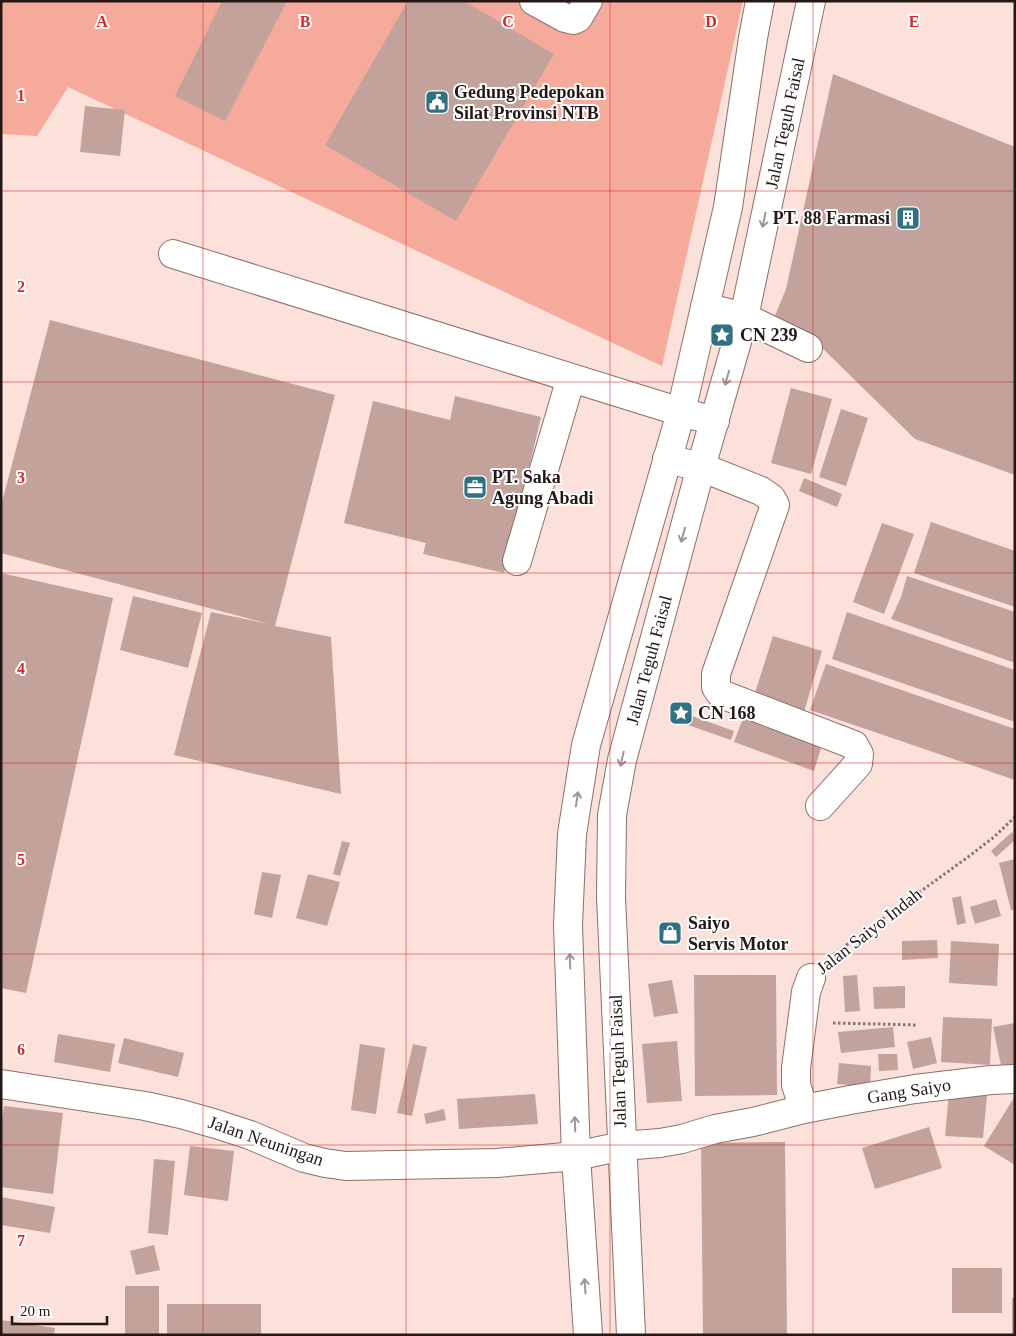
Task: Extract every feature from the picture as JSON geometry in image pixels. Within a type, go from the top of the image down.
[{"type":"main road","points":[[534,1],[565,18],[573,20],[578,18],[588,1]]},
{"type":"main road","name":"Jalan Teguh Faisal","points":[[588,1335],[576,1156],[568,925],[572,834],[586,745],[681,412],[728,207],[760,1]]},
{"type":"main road","name":"Jalan Teguh Faisal","points":[[631,1335],[611,897],[612,814],[622,760],[701,467],[744,317],[811,1]]},
{"type":"main road","points":[[172,254],[715,421]]},
{"type":"main road","points":[[705,307],[744,317],[808,348]]},
{"type":"main road","points":[[517,561],[571,378]]},
{"type":"main road","points":[[667,459],[701,467],[761,491],[770,498],[775,506],[716,674],[716,687],[721,694],[854,746],[859,754],[858,764],[820,806]]},
{"type":"main road","name":"Jalan Saiyo Indah","points":[[804,1109],[796,1085],[796,1078],[806,992],[811,978]]},
{"type":"main road","name":"Gang Saiyo","points":[[804,1109],[914,1089],[1015,1078]]},
{"type":"main road","name":"Jalan Neuningan","points":[[1,1084],[145,1106],[181,1114],[250,1135],[304,1158],[339,1165],[497,1163],[576,1156],[622,1146]]},
{"type":"main road","points":[[622,1146],[682,1139],[715,1129],[753,1122],[804,1109]]},
{"type":"path","name":"Jalan Saiyo Indah","points":[[811,978],[826,960],[968,857],[994,837],[1015,817]]},
{"type":"path","points":[[802,1023],[918,1025]]},
{"type":"shaded area","points":[[1,1],[743,1],[662,366],[68,87],[37,136],[1,134]]},
{"type":"building","points":[[222,1],[287,1],[225,121],[175,96]]},
{"type":"building","points":[[408,1],[464,1],[554,54],[456,221],[325,145]]},
{"type":"building","name":"PT. 88 Farmasi","points":[[833,74],[1015,147],[1015,475],[915,439],[813,339],[774,318],[786,289]]},
{"type":"building","points":[[85,106],[125,110],[120,156],[80,152]]},
{"type":"building","points":[[50,320],[335,395],[275,626],[331,637],[341,794],[174,755],[211,612],[269,624],[1,553],[1,506]]},
{"type":"building","points":[[791,388],[832,399],[811,474],[771,463]]},
{"type":"building","points":[[455,396],[541,417],[504,573],[423,554],[426,543],[344,523],[373,401],[450,420]]},
{"type":"building","points":[[841,409],[868,418],[846,486],[819,477]]},
{"type":"building","points":[[804,478],[842,494],[837,507],[799,491]]},
{"type":"building","points":[[931,522],[1015,551],[1015,607],[914,573]]},
{"type":"building","points":[[882,523],[914,534],[884,614],[853,602]]},
{"type":"building","points":[[1,573],[113,598],[26,993],[1,988]]},
{"type":"building","points":[[907,576],[1015,612],[1015,663],[891,619],[901,597]]},
{"type":"building","points":[[133,596],[202,613],[188,668],[120,650]]},
{"type":"building","points":[[847,612],[1015,670],[1015,722],[832,659]]},
{"type":"building","points":[[773,636],[822,651],[804,712],[754,696]]},
{"type":"building","points":[[826,664],[1015,729],[1015,780],[810,710]]},
{"type":"building","points":[[675,710],[734,731],[731,740],[671,719]]},
{"type":"building","points":[[743,718],[822,745],[814,771],[734,742]]},
{"type":"building","points":[[1012,832],[1015,835],[1015,840],[996,857],[991,851]]},
{"type":"building","points":[[342,841],[350,843],[340,876],[333,874]]},
{"type":"building","points":[[1015,859],[1015,910],[1011,910],[999,863]]},
{"type":"building","points":[[262,872],[281,875],[272,918],[254,914]]},
{"type":"building","points":[[308,874],[340,882],[327,926],[296,918]]},
{"type":"building","points":[[961,896],[966,923],[957,925],[952,898]]},
{"type":"building","points":[[996,899],[1001,916],[975,924],[970,907]]},
{"type":"building","points":[[937,940],[938,958],[902,960],[902,941]]},
{"type":"building","points":[[951,941],[999,944],[997,986],[949,983]]},
{"type":"building","points":[[694,975],[776,975],[777,1095],[695,1096]]},
{"type":"building","points":[[857,975],[860,1011],[845,1012],[843,976]]},
{"type":"building","points":[[672,980],[678,1013],[654,1017],[648,984]]},
{"type":"building","points":[[905,986],[905,1008],[874,1009],[873,987]]},
{"type":"building","points":[[943,1017],[992,1019],[990,1065],[941,1062]]},
{"type":"building","points":[[1015,1023],[1015,1067],[1002,1070],[993,1027]]},
{"type":"building","points":[[893,1027],[895,1047],[841,1053],[838,1032]]},
{"type":"building","points":[[58,1034],[115,1044],[110,1072],[54,1062]]},
{"type":"building","points":[[931,1037],[937,1063],[913,1069],[907,1042]]},
{"type":"building","points":[[124,1038],[184,1053],[178,1077],[118,1063]]},
{"type":"building","points":[[677,1041],[682,1101],[647,1103],[642,1044]]},
{"type":"building","points":[[360,1044],[385,1048],[376,1114],[351,1110]]},
{"type":"building","points":[[413,1044],[427,1047],[412,1116],[397,1113]]},
{"type":"building","points":[[878,1054],[897,1054],[898,1070],[879,1071]]},
{"type":"building","points":[[839,1063],[871,1066],[870,1087],[837,1084]]},
{"type":"building","points":[[949,1093],[987,1096],[983,1138],[945,1136]]},
{"type":"building","points":[[535,1094],[538,1124],[459,1129],[457,1099]]},
{"type":"building","points":[[1015,1096],[1015,1165],[984,1146]]},
{"type":"building","points":[[4,1106],[63,1113],[53,1194],[1,1187],[1,1128]]},
{"type":"building","points":[[444,1109],[446,1120],[426,1124],[424,1114]]},
{"type":"building","points":[[929,1127],[942,1168],[875,1189],[862,1148]]},
{"type":"building","points":[[785,1142],[787,1335],[703,1335],[701,1143]]},
{"type":"building","points":[[190,1146],[234,1151],[228,1201],[184,1195]]},
{"type":"building","points":[[154,1159],[175,1161],[168,1235],[148,1233]]},
{"type":"building","points":[[1,1197],[55,1207],[50,1233],[1,1225]]},
{"type":"building","points":[[154,1245],[160,1270],[136,1275],[130,1251]]},
{"type":"building","points":[[952,1268],[1002,1268],[1002,1313],[952,1313]]},
{"type":"building","points":[[125,1286],[159,1286],[159,1335],[125,1335]]},
{"type":"building","points":[[1012,1298],[1015,1298],[1015,1335],[1012,1335]]},
{"type":"building","points":[[167,1304],[261,1304],[261,1335],[167,1335]]},
{"type":"building","points":[[1,1320],[55,1328],[54,1335],[1,1335]]},
{"type":"place","name":"Gedung Pedepokan Silat Provinsi NTB","points":[[437,102]]},
{"type":"place","name":"PT. 88 Farmasi","points":[[908,218]]},
{"type":"place","name":"CN 239","points":[[722,335]]},
{"type":"place","name":"PT. Saka Agung Abadi","points":[[475,487]]},
{"type":"place","name":"CN 168","points":[[681,713]]},
{"type":"place","name":"Saiyo Servis Motor","points":[[670,933]]}]
